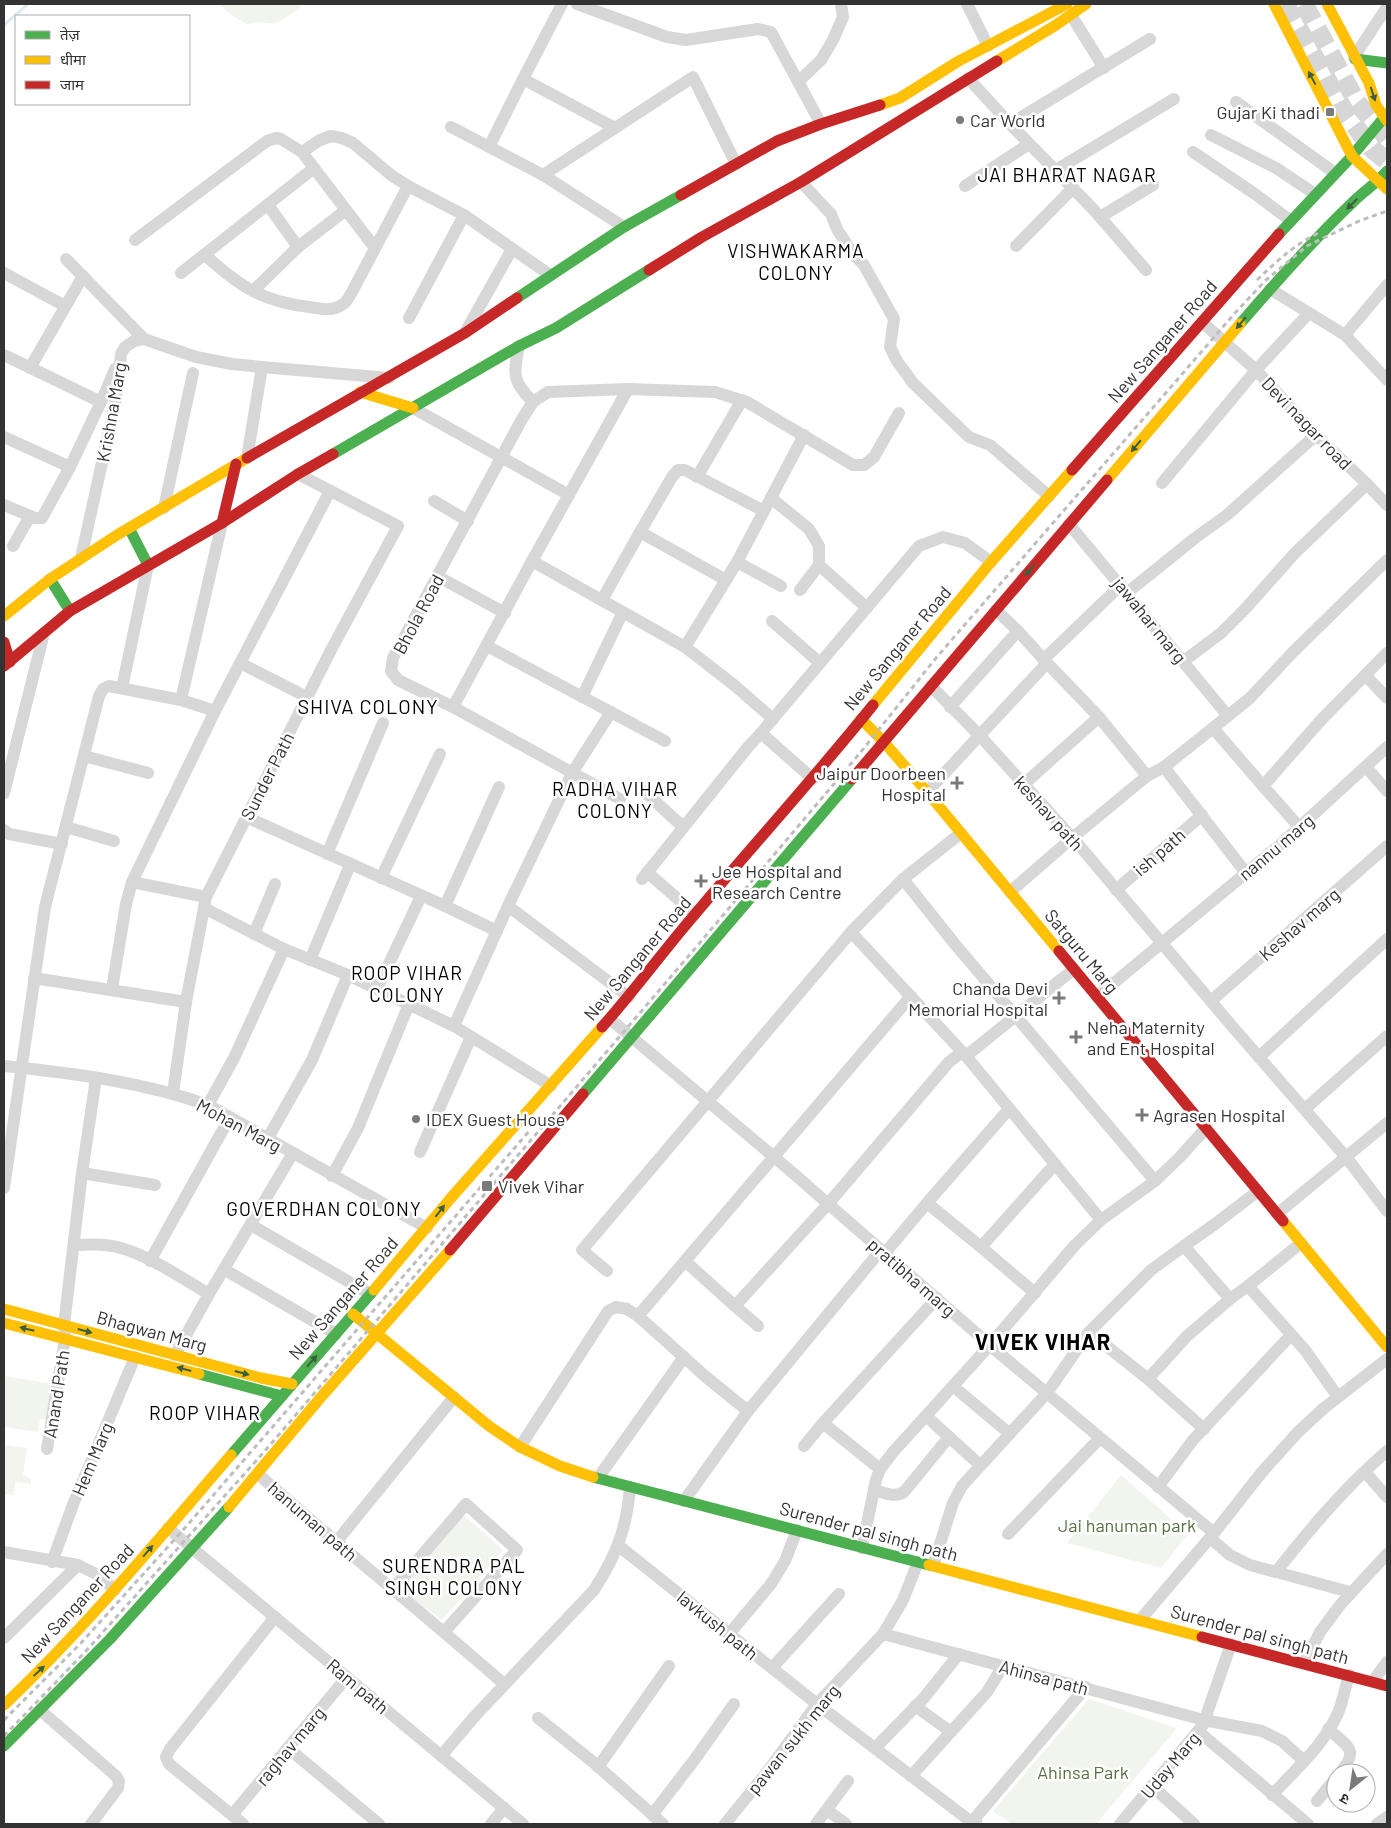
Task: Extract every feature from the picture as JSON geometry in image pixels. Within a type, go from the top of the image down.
[{"type":"street","points":[[489,147],[562,4]]},
{"type":"street","points":[[578,4],[667,37],[686,40],[758,29],[771,32],[821,124]]},
{"type":"street","points":[[798,82],[821,60],[833,40],[843,17],[841,4]]},
{"type":"street","points":[[967,4],[988,46]]},
{"type":"street","points":[[4,616],[50,579],[81,558],[242,461],[465,333],[624,227],[777,141],[821,124],[900,98],[957,62],[988,46],[1042,9],[1068,9],[1086,4]]},
{"type":"street","points":[[1274,4],[1352,156],[1382,186]]},
{"type":"street","points":[[1327,4],[1369,83],[1376,105],[1386,117]]},
{"type":"street","points":[[1355,58],[1387,7]]},
{"type":"street","points":[[1068,9],[1104,68]]},
{"type":"street","points":[[7,664],[70,611],[222,523],[298,474],[520,346],[556,328],[702,237],[801,182],[968,78],[1068,9]]},
{"type":"street","points":[[1010,124],[1150,39]]},
{"type":"street","points":[[1355,58],[1387,63]]},
{"type":"street","points":[[542,175],[693,76],[736,164]]},
{"type":"street","points":[[968,78],[1100,217],[1146,270]]},
{"type":"street","points":[[523,79],[615,128]]},
{"type":"street","points":[[1056,170],[1174,99]]},
{"type":"street","points":[[1236,102],[1335,173]]},
{"type":"street","name":"New Sanganer Road","points":[[4,1705],[52,1659],[115,1590],[450,1199],[629,997],[696,914],[813,779],[991,562],[1291,221],[1386,117]]},
{"type":"street","points":[[451,127],[542,175],[624,227]]},
{"type":"street","points":[[1212,135],[1276,168],[1315,194]]},
{"type":"street","points":[[302,152],[320,140],[331,136],[354,143],[391,175],[464,215],[550,275]]},
{"type":"street","points":[[135,240],[267,141],[276,138],[302,152],[375,248]]},
{"type":"street","points":[[965,186],[1029,144]]},
{"type":"street","points":[[1193,152],[1291,221]]},
{"type":"street","points":[[181,273],[314,168]]},
{"type":"street","points":[[4,1746],[110,1639],[258,1474],[322,1396],[378,1334],[1270,289],[1354,201],[1382,186],[1387,171]]},
{"type":"street","points":[[801,182],[831,214],[837,229],[853,254],[864,265],[894,319],[890,347],[897,361],[913,383],[969,437],[990,445],[1049,496]]},
{"type":"street","points":[[1100,217],[1153,185]]},
{"type":"street","points":[[204,256],[225,273],[253,291],[270,299],[287,305],[329,310],[344,304],[352,292],[408,186]]},
{"type":"street","points":[[1016,246],[1073,188]]},
{"type":"street","points":[[268,205],[298,247]]},
{"type":"street","points":[[253,291],[298,247],[346,210]]},
{"type":"street","points":[[410,318],[464,215]]},
{"type":"street","points":[[465,333],[512,249]]},
{"type":"street","points":[[66,258],[144,339],[196,357],[232,364],[389,378]]},
{"type":"street","points":[[4,273],[64,306]]},
{"type":"street","points":[[30,368],[83,276]]},
{"type":"street","points":[[1345,335],[1387,284]]},
{"type":"street","points":[[1270,289],[1345,335],[1387,380]]},
{"type":"street","points":[[1162,483],[1256,370],[1309,312]]},
{"type":"street","name":"Devi nagar road","points":[[1202,322],[1256,370],[1316,435],[1387,506]]},
{"type":"street","name":"Krishna Marg","points":[[81,558],[116,399],[121,354],[124,347],[134,341],[144,339]]},
{"type":"street","points":[[520,346],[515,366],[516,379],[522,392],[533,402],[548,392],[628,390],[716,392],[742,400],[853,465],[864,465],[874,457],[898,413]]},
{"type":"street","points":[[4,504],[35,518],[42,518],[70,467],[101,402],[121,354]]},
{"type":"street","points":[[4,355],[101,402]]},
{"type":"street","points":[[182,700],[222,523],[242,461],[262,367]]},
{"type":"street","points":[[164,508],[193,373]]},
{"type":"street","points":[[453,707],[628,390]]},
{"type":"street","points":[[360,392],[413,408],[569,495]]},
{"type":"street","points":[[697,477],[742,400]]},
{"type":"street","name":"Bhola Road","points":[[533,402],[393,658],[391,671],[398,680],[453,707],[620,799]]},
{"type":"street","points":[[685,647],[737,562],[804,435]]},
{"type":"street","points":[[928,792],[981,737],[1045,661],[1124,589],[1227,515],[1316,435]]},
{"type":"street","points":[[4,437],[70,467]]},
{"type":"street","points":[[602,600],[672,477],[678,470],[685,470],[764,511]]},
{"type":"street","name":"Sunder Path","points":[[173,1093],[186,1002],[205,902],[307,697],[398,526],[298,474]]},
{"type":"street","points":[[1184,661],[1220,633],[1245,609],[1295,553],[1367,484]]},
{"type":"street","points":[[112,989],[126,904],[132,882],[215,711],[330,491]]},
{"type":"street","points":[[771,498],[809,529],[819,546],[819,564],[800,590]]},
{"type":"street","points":[[434,502],[468,521]]},
{"type":"street","points":[[13,546],[30,516]]},
{"type":"street","name":"jawahar marg","points":[[1070,524],[1228,716]]},
{"type":"street","points":[[122,688],[148,566],[129,528]]},
{"type":"street","points":[[640,532],[726,580]]},
{"type":"street","points":[[696,914],[644,875],[683,826],[920,546],[943,537],[965,544],[991,562]]},
{"type":"street","points":[[1010,892],[1147,776],[1164,767],[1250,698],[1299,646],[1387,560]]},
{"type":"street","points":[[532,561],[685,647],[774,719]]},
{"type":"street","points":[[737,562],[781,586]]},
{"type":"street","points":[[819,564],[866,608]]},
{"type":"street","points":[[437,576],[505,613]]},
{"type":"street","points":[[50,579],[70,611]]},
{"type":"street","points":[[996,610],[1099,717],[1147,776]]},
{"type":"street","points":[[582,697],[623,612]]},
{"type":"street","points":[[772,621],[820,663]]},
{"type":"street","points":[[950,707],[1018,631]]},
{"type":"street","points":[[4,793],[44,633]]},
{"type":"street","points":[[4,642],[7,664]]},
{"type":"street","points":[[488,646],[665,741]]},
{"type":"street","points":[[1263,786],[1322,719],[1387,653]]},
{"type":"street","points":[[240,663],[307,697]]},
{"type":"street","points":[[1365,675],[1387,698]]},
{"type":"street","points":[[4,1188],[45,907],[99,696],[103,689],[109,686],[182,700],[215,711]]},
{"type":"street","name":"keshav path","points":[[931,686],[981,737],[1072,838],[1346,1157],[1387,1211]]},
{"type":"street","points":[[454,1026],[508,906],[572,773],[583,752],[611,712]]},
{"type":"street","points":[[1024,785],[1099,717]]},
{"type":"street","name":"Satguru Marg","points":[[861,719],[928,792],[1387,1347]]},
{"type":"street","points":[[327,854],[383,723]]},
{"type":"street","points":[[1213,728],[1300,828]]},
{"type":"street","points":[[761,733],[813,779]]},
{"type":"street","name":"nannu marg","points":[[1097,998],[1300,828],[1387,747]]},
{"type":"street","points":[[381,878],[440,754]]},
{"type":"street","points":[[84,756],[148,774]]},
{"type":"street","points":[[1164,767],[1246,873]]},
{"type":"street","points":[[1366,768],[1387,790]]},
{"type":"street","points":[[445,906],[499,787]]},
{"type":"street","points":[[643,790],[683,826]]},
{"type":"street","name":"ish path","points":[[1116,890],[1202,815]]},
{"type":"street","points":[[246,818],[497,931]]},
{"type":"street","points":[[66,827],[114,841]]},
{"type":"street","points":[[4,830],[9,834],[62,844]]},
{"type":"street","points":[[607,1271],[582,1250],[851,932],[903,879],[961,833]]},
{"type":"street","name":"Keshav marg","points":[[1211,1001],[1387,846]]},
{"type":"street","points":[[310,960],[350,865]]},
{"type":"street","points":[[903,879],[1016,1017],[1155,1180]]},
{"type":"street","points":[[132,882],[205,902],[254,934],[284,949],[348,975],[454,1026],[551,1086]]},
{"type":"street","points":[[254,934],[275,884]]},
{"type":"street","points":[[378,990],[421,896]]},
{"type":"street","points":[[508,906],[629,997]]},
{"type":"street","points":[[851,932],[964,1054],[1101,1220]]},
{"type":"street","points":[[1259,1057],[1387,939]]},
{"type":"street","points":[[208,1105],[234,1058],[284,949]]},
{"type":"street","points":[[735,1306],[828,1204],[949,1062],[964,1054],[1016,1017],[1074,969]]},
{"type":"street","points":[[268,1138],[312,1060],[348,975]]},
{"type":"street","points":[[34,978],[186,1002]]},
{"type":"street","points":[[638,1316],[911,996]]},
{"type":"street","points":[[332,1176],[358,1128],[409,1004]]},
{"type":"street","name":"pratibha marg","points":[[610,1019],[633,1036],[990,1345],[1158,1487],[1230,1555],[1250,1565],[1350,1592]]},
{"type":"street","points":[[420,1152],[471,1036]]},
{"type":"street","points":[[1305,1109],[1387,1036]]},
{"type":"street","name":"Mohan Marg","points":[[4,1066],[96,1078],[173,1093],[208,1105],[427,1228]]},
{"type":"street","name":"Anand Path","points":[[47,1449],[65,1332],[82,1173],[96,1078]]},
{"type":"street","points":[[684,1501],[748,1411],[883,1252],[1009,1109]]},
{"type":"street","points":[[150,1261],[230,1117]]},
{"type":"street","points":[[1277,1214],[1387,1123]]},
{"type":"street","points":[[862,1548],[880,1469],[894,1451],[954,1387],[1075,1245],[1101,1220],[1155,1180],[1181,1156],[1206,1128]]},
{"type":"street","points":[[175,1355],[293,1153]]},
{"type":"street","points":[[981,1247],[1055,1164]]},
{"type":"street","points":[[82,1173],[155,1185]]},
{"type":"street","points":[[933,1566],[953,1503],[962,1486],[1047,1393],[1089,1332],[1152,1270],[1258,1191]]},
{"type":"street","points":[[927,1203],[1035,1293]]},
{"type":"street","points":[[251,1225],[370,1294]]},
{"type":"street","points":[[1148,1379],[1187,1336],[1230,1298],[1248,1286],[1301,1243]]},
{"type":"street","points":[[74,1245],[106,1245],[129,1251],[209,1294]]},
{"type":"street","points":[[1184,1246],[1230,1298]]},
{"type":"street","points":[[686,1262],[758,1326]]},
{"type":"street","points":[[225,1270],[336,1334]]},
{"type":"street","points":[[1248,1286],[1305,1350],[1338,1397]]},
{"type":"street","points":[[804,1446],[937,1298]]},
{"type":"street","points":[[520,1447],[608,1311],[616,1307],[627,1309],[638,1316],[748,1411]]},
{"type":"street","name":"Bhagwan Marg","points":[[4,1309],[135,1357],[282,1396]]},
{"type":"street","name":"Surender pal singh path","points":[[353,1314],[488,1426],[520,1447],[560,1466],[630,1487],[1387,1686]]},
{"type":"street","name":"Bhagwan Marg","points":[[4,1323],[65,1332],[175,1355],[261,1378],[292,1384]]},
{"type":"street","points":[[1089,1332],[1148,1379],[1204,1429]]},
{"type":"street","points":[[1158,1487],[1204,1429],[1291,1335]]},
{"type":"street","name":"Hem Marg","points":[[52,1562],[74,1502],[135,1357]]},
{"type":"street","points":[[598,1478],[684,1357]]},
{"type":"street","points":[[1140,1620],[1212,1536],[1262,1472],[1298,1432],[1338,1397],[1387,1359]]},
{"type":"street","points":[[954,1387],[1010,1434]]},
{"type":"street","points":[[337,1541],[454,1397]]},
{"type":"street","points":[[926,1416],[980,1465]]},
{"type":"street","points":[[823,1423],[880,1469]]},
{"type":"street","points":[[874,1490],[891,1495],[899,1495],[904,1492],[950,1437]]},
{"type":"street","points":[[1008,1534],[1100,1438]]},
{"type":"street","points":[[1276,1572],[1310,1529],[1387,1451]]},
{"type":"street","points":[[1365,1472],[1387,1495]]},
{"type":"street","name":"hanuman path","points":[[258,1474],[504,1684]]},
{"type":"street","points":[[441,1756],[504,1684],[594,1590],[610,1566],[619,1546],[628,1510],[630,1487]]},
{"type":"street","points":[[392,1590],[466,1504],[517,1550],[444,1632]]},
{"type":"street","name":"Ram path","points":[[168,1528],[523,1824]]},
{"type":"street","points":[[729,1634],[771,1584],[785,1561],[797,1530]]},
{"type":"street","name":"lavkush path","points":[[619,1546],[817,1704],[975,1824]]},
{"type":"street","points":[[4,1552],[78,1566],[98,1575],[115,1590]]},
{"type":"street","points":[[1304,1663],[1320,1632],[1350,1592],[1387,1554]]},
{"type":"street","name":"pawan sukh marg","points":[[725,1824],[767,1772],[817,1704],[884,1634],[903,1600],[918,1562]]},
{"type":"street","points":[[4,1638],[78,1566]]},
{"type":"street","points":[[772,1668],[838,1594]]},
{"type":"street","points":[[243,1824],[169,1764],[166,1756],[275,1617]]},
{"type":"street","name":"Ahinsa path","points":[[884,1634],[1086,1687],[1201,1726],[1262,1731],[1282,1742],[1304,1761]]},
{"type":"street","name":"Uday Marg","points":[[1120,1824],[1201,1726],[1231,1644]]},
{"type":"street","points":[[875,1748],[960,1654]]},
{"type":"street","points":[[1373,1681],[1387,1662]]},
{"type":"street","points":[[598,1766],[669,1666]]},
{"type":"street","points":[[911,1776],[987,1692],[1003,1666]]},
{"type":"street","points":[[1272,1796],[1304,1761],[1328,1730],[1338,1712],[1349,1675]]},
{"type":"street","name":"raghav marg","points":[[232,1815],[347,1677]]},
{"type":"street","points":[[975,1824],[976,1817],[1086,1687]]},
{"type":"street","points":[[652,1814],[695,1759],[734,1704]]},
{"type":"street","points":[[915,1706],[951,1732]]},
{"type":"street","points":[[40,1710],[116,1776],[119,1781],[118,1788],[92,1824]]},
{"type":"street","points":[[538,1718],[598,1766],[663,1824]]},
{"type":"street","points":[[1201,1726],[1272,1796],[1308,1824]]},
{"type":"street","points":[[1328,1730],[1349,1747],[1352,1753],[1348,1763]]},
{"type":"street","points":[[288,1748],[379,1824]]},
{"type":"street","points":[[816,1824],[848,1781]]},
{"type":"street","points":[[1152,1786],[1194,1824]]},
{"type":"street","points":[[1317,1801],[1326,1790]]},
{"type":"street","points":[[491,1824],[504,1808]]},
{"type":"street","points":[[826,1810],[846,1824]]},
{"type":"street","points":[[1377,1824],[1387,1817]]},
{"type":"green space","points":[[219,4],[301,4],[301,8],[275,24],[261,22],[247,24],[231,15]]},
{"type":"green space","points":[[4,1376],[54,1384],[49,1420],[40,1419],[38,1432],[4,1427]]},
{"type":"green space","points":[[4,1445],[27,1448],[23,1475],[31,1479],[31,1484],[15,1482],[14,1495],[4,1494]]},
{"type":"green space","name":"Jai hanuman park","points":[[1121,1475],[1188,1534],[1161,1568],[1067,1543]]},
{"type":"green space","points":[[464,1515],[503,1550],[442,1620],[399,1589]]},
{"type":"green space","name":"Ahinsa Park","points":[[1089,1699],[1177,1728],[1096,1824],[1012,1824],[993,1811]]},
{"type":"waterway","points":[[15,15],[28,4]]},
{"type":"waterway","points":[[4,25],[15,15]]},
{"type":"tunnel","points":[[1285,4],[1345,112],[1372,149],[1387,161]]},
{"type":"tunnel","points":[[1304,4],[1356,101],[1387,138]]},
{"type":"railway","points":[[4,1736],[86,1651],[264,1452],[692,952],[860,753],[936,658],[1235,313],[1266,280],[1307,246],[1359,221],[1387,211]]},
{"type":"railway","points":[[1257,280],[1279,259],[1312,236],[1321,232]]},
{"type":"railway","points":[[4,1720],[81,1643],[184,1529],[531,1129]]},
{"type":"traffic: fast","points":[[1355,59],[1387,63]]},
{"type":"traffic: fast","points":[[1279,234],[1352,156],[1387,114]]},
{"type":"traffic: fast","points":[[1240,324],[1324,231],[1387,171]]},
{"type":"traffic: fast","points":[[517,298],[624,227],[681,195]]},
{"type":"traffic: fast","points":[[333,454],[519,346],[556,328],[649,270]]},
{"type":"traffic: fast","points":[[129,528],[148,565]]},
{"type":"traffic: fast","points":[[50,579],[70,611]]},
{"type":"traffic: fast","points":[[583,1094],[852,779]]},
{"type":"traffic: fast","points":[[231,1455],[374,1290]]},
{"type":"traffic: fast","points":[[199,1374],[282,1396]]},
{"type":"traffic: fast","points":[[593,1477],[929,1565]]},
{"type":"traffic: fast","points":[[4,1746],[110,1639],[229,1507]]},
{"type":"traffic: slow","points":[[880,105],[900,98],[957,62],[1067,4]]},
{"type":"traffic: slow","points":[[997,61],[1056,25],[1086,4]]},
{"type":"traffic: slow","points":[[1274,4],[1352,156],[1387,189]]},
{"type":"traffic: slow","points":[[1327,4],[1369,83],[1376,105],[1387,121]]},
{"type":"traffic: slow","points":[[1107,480],[1240,324]]},
{"type":"traffic: slow","points":[[360,392],[413,408]]},
{"type":"traffic: slow","points":[[4,616],[50,579],[117,535],[247,458]]},
{"type":"traffic: slow","points":[[873,705],[991,562],[1072,470]]},
{"type":"traffic: slow","points":[[861,719],[884,742],[927,792],[1059,951]]},
{"type":"traffic: slow","points":[[374,1290],[450,1199],[602,1027]]},
{"type":"traffic: slow","points":[[1283,1221],[1387,1347]]},
{"type":"traffic: slow","points":[[229,1507],[322,1396],[450,1250]]},
{"type":"traffic: slow","points":[[4,1309],[261,1378],[292,1384]]},
{"type":"traffic: slow","points":[[353,1314],[489,1426],[520,1447],[560,1466],[593,1477]]},
{"type":"traffic: slow","points":[[4,1323],[199,1374]]},
{"type":"traffic: slow","points":[[4,1705],[64,1645],[231,1455]]},
{"type":"traffic: slow","points":[[929,1565],[1202,1637]]},
{"type":"traffic: jam","points":[[649,270],[702,237],[801,182],[997,61]]},
{"type":"traffic: jam","points":[[681,195],[777,141],[821,124],[880,105]]},
{"type":"traffic: jam","points":[[1072,470],[1279,234]]},
{"type":"traffic: jam","points":[[247,458],[465,333],[517,298]]},
{"type":"traffic: jam","points":[[4,666],[70,611],[222,523],[333,454]]},
{"type":"traffic: jam","points":[[222,523],[236,464]]},
{"type":"traffic: jam","points":[[852,779],[1107,480]]},
{"type":"traffic: jam","points":[[4,642],[10,662]]},
{"type":"traffic: jam","points":[[602,1027],[684,927],[830,758],[873,705]]},
{"type":"traffic: jam","points":[[1059,951],[1283,1221]]},
{"type":"traffic: jam","points":[[450,1250],[583,1094]]},
{"type":"traffic: jam","points":[[1202,1637],[1387,1686]]},
{"type":"place","name":"Gujar Ki thadi","points":[[1330,112]]},
{"type":"place","name":"Car World","points":[[960,120]]},
{"type":"place","name":"Jaipur Doorbeen Hospital","points":[[957,783]]},
{"type":"place","name":"Jee Hospital and Research Centre","points":[[701,881]]},
{"type":"place","name":"Chanda Devi Memorial Hospital","points":[[1059,998]]},
{"type":"place","name":"Neha Maternity and Ent Hospital","points":[[1076,1037]]},
{"type":"place","name":"Agrasen Hospital","points":[[1142,1115]]},
{"type":"place","name":"IDEX Guest House","points":[[416,1119]]},
{"type":"place","name":"Vivek Vihar","points":[[487,1186]]},
{"type":"district","name":"JAI BHARAT NAGAR","points":[[1067,174]]},
{"type":"district","name":"VISHWAKARMA COLONY","points":[[796,261]]},
{"type":"district","name":"SHIVA COLONY","points":[[368,706]]},
{"type":"district","name":"RADHA VIHAR COLONY","points":[[615,799]]},
{"type":"district","name":"ROOP VIHAR COLONY","points":[[407,983]]},
{"type":"district","name":"GOVERDHAN COLONY","points":[[324,1208]]},
{"type":"district","name":"VIVEK VIHAR","points":[[1043,1341]]},
{"type":"district","name":"ROOP VIHAR","points":[[205,1412]]},
{"type":"district","name":"SURENDRA PAL SINGH COLONY","points":[[454,1576]]}]
